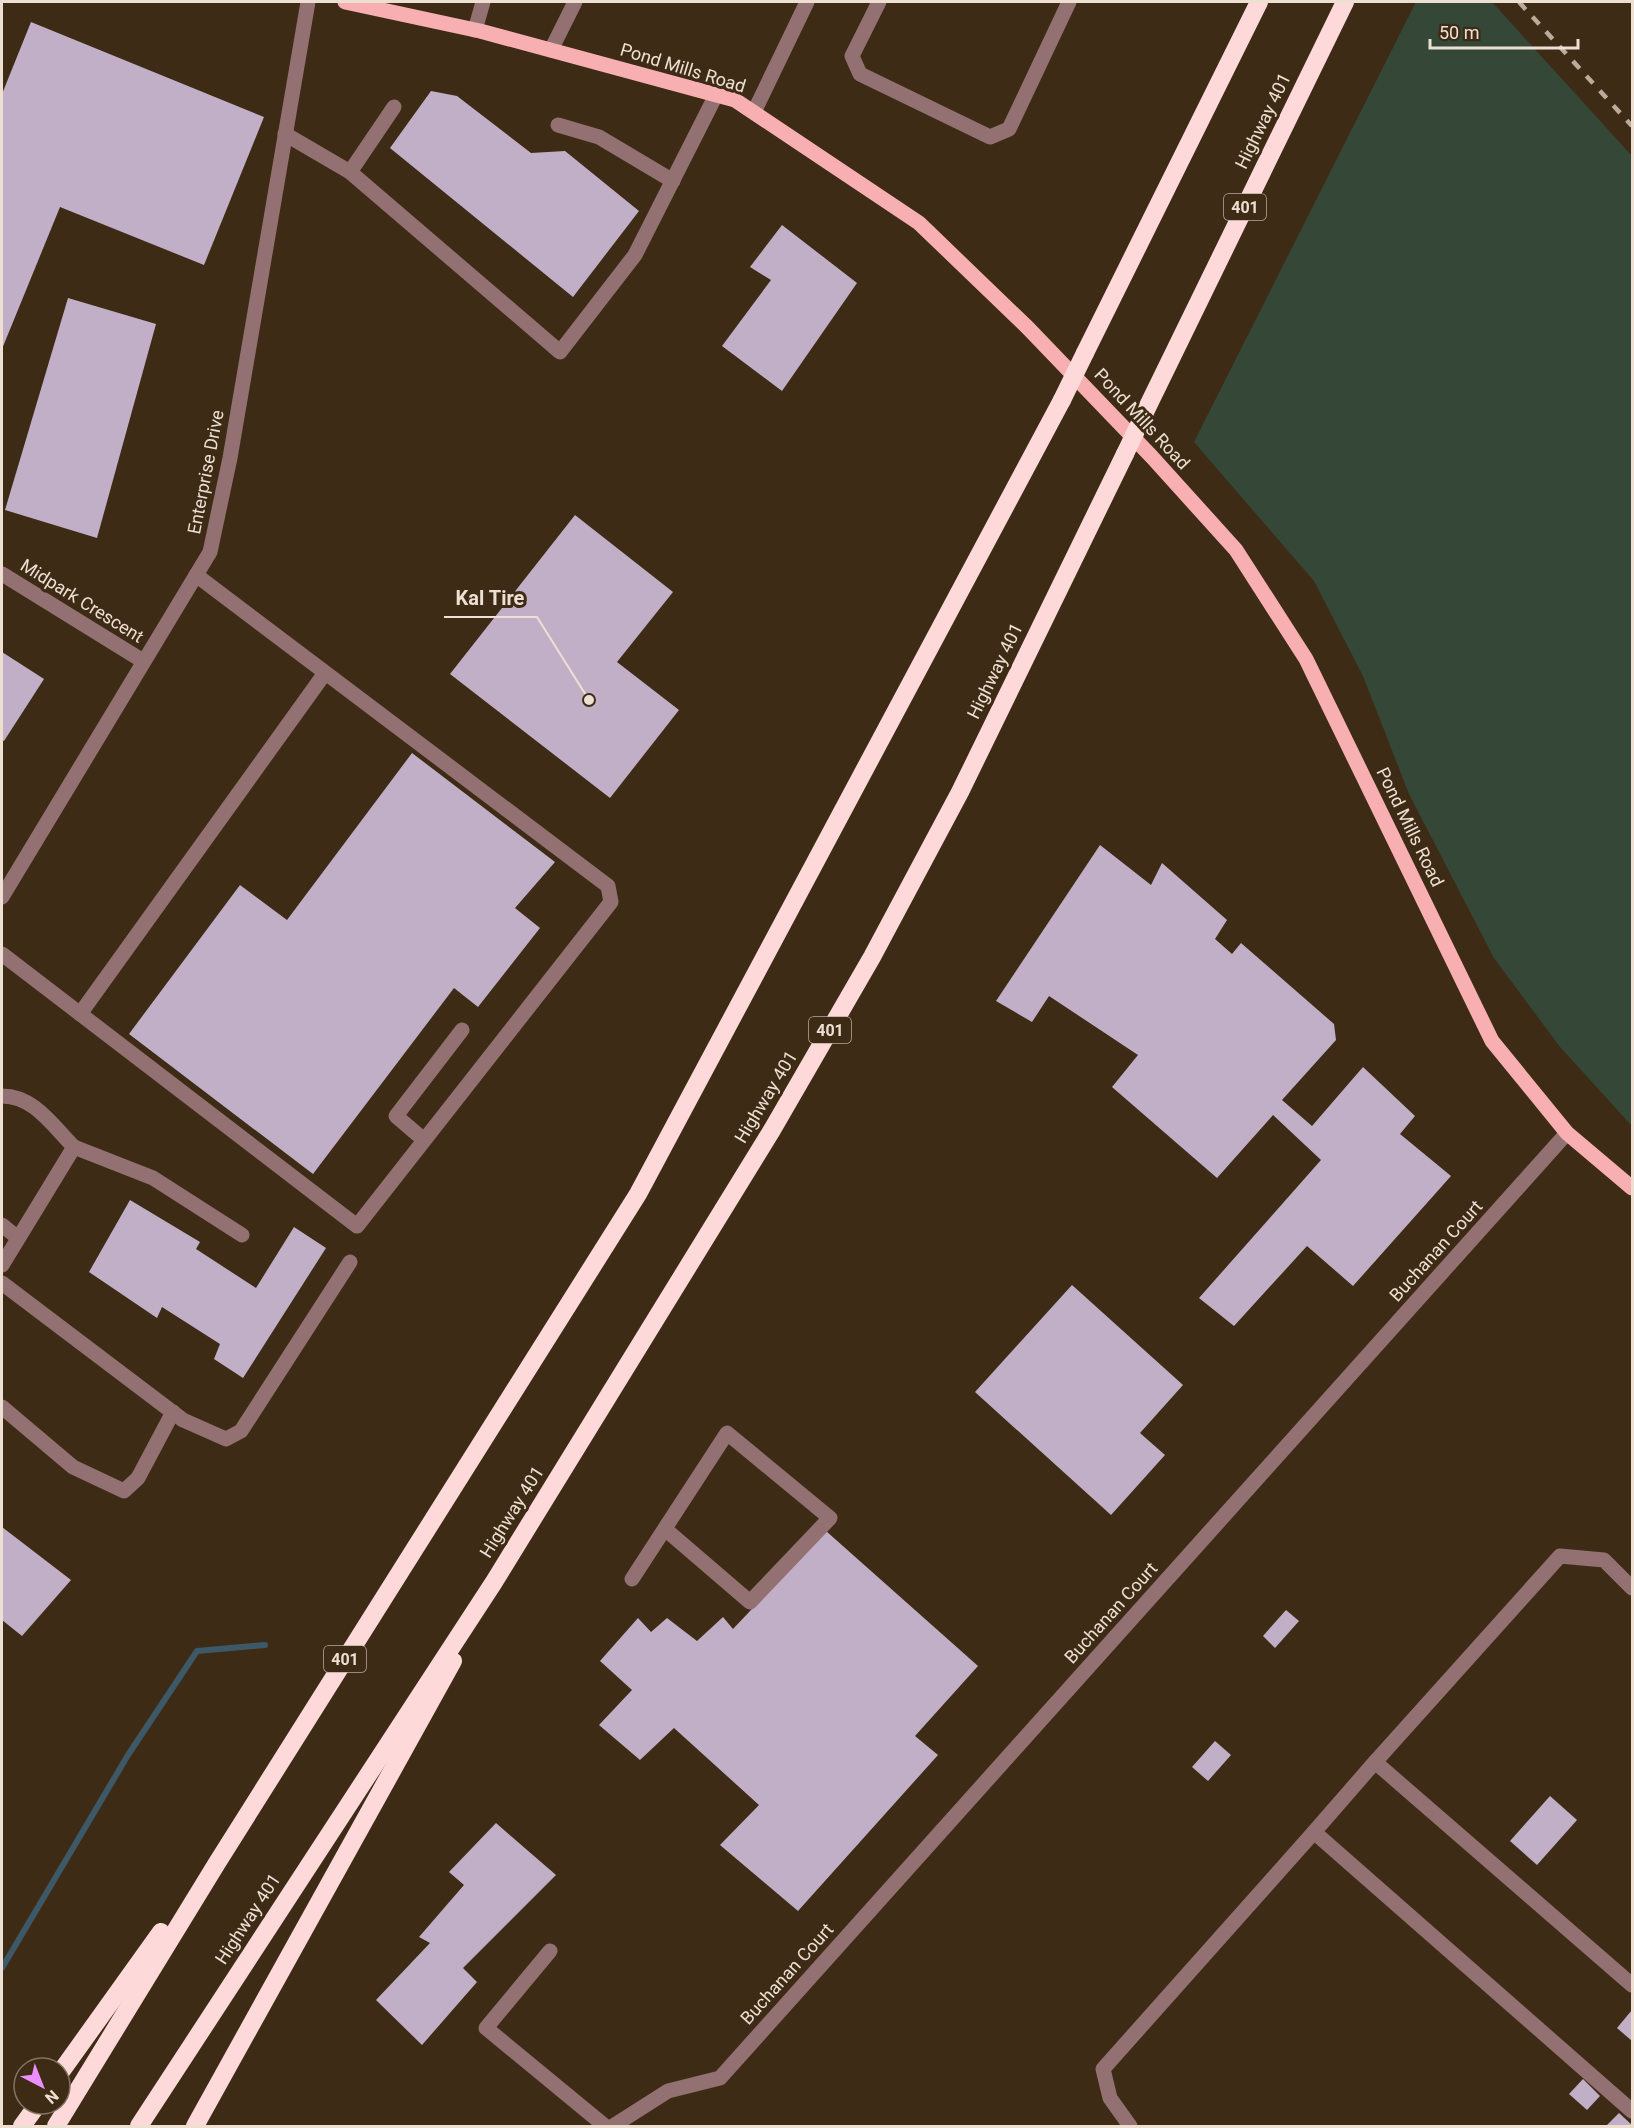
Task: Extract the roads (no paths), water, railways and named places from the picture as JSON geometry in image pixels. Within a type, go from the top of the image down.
[{"type":"highway","name":"401","points":[[56,2127],[216,1863],[638,1194],[1062,400],[1259,2]]},
{"type":"highway","name":"Highway 401","points":[[139,2127],[494,1582],[772,1130],[872,957],[960,792],[1345,2]]},
{"type":"highway","points":[[195,2127],[433,1701],[494,1582]]},
{"type":"highway","points":[[72,2056],[173,1917],[216,1863]]},
{"type":"main road","name":"Pond Mills Road","points":[[345,2],[475,30],[735,100],[919,223],[1028,328],[1152,457],[1236,550],[1306,659],[1492,1041],[1568,1133],[1632,1188]]},
{"type":"street","name":"Enterprise Drive","points":[[2,897],[210,552],[228,468],[308,2]]},
{"type":"street","points":[[475,30],[483,2]]},
{"type":"street","points":[[551,50],[575,2]]},
{"type":"street","points":[[754,112],[807,2]]},
{"type":"street","points":[[879,2],[852,56],[860,74],[990,137],[1009,129],[1069,2]]},
{"type":"street","points":[[285,134],[350,172],[560,352],[635,255],[716,95]]},
{"type":"street","points":[[350,172],[394,107]]},
{"type":"street","points":[[558,125],[599,137],[673,181]]},
{"type":"street","name":"Midpark Crescent","points":[[2,574],[143,661]]},
{"type":"street","points":[[2,954],[357,1226],[611,902],[608,886],[196,575]]},
{"type":"street","points":[[80,1014],[325,672]]},
{"type":"street","points":[[424,1140],[396,1116],[462,1030]]},
{"type":"street","points":[[2,1096],[16,1096],[32,1104],[74,1147],[153,1178],[242,1235]]},
{"type":"street","name":"Buchanan Court","points":[[613,2127],[668,2091],[720,2079],[1568,1133]]},
{"type":"street","points":[[2,1265],[74,1147]]},
{"type":"street","points":[[2,1226],[18,1238]]},
{"type":"street","points":[[2,1283],[183,1420],[226,1439],[241,1431],[350,1262]]},
{"type":"street","points":[[2,1407],[73,1467],[124,1491],[138,1478],[173,1412]]},
{"type":"street","points":[[632,1579],[727,1432],[830,1518],[750,1602],[665,1529]]},
{"type":"street","points":[[1130,2127],[1110,2098],[1103,2069],[1560,1556],[1604,1560],[1632,1588]]},
{"type":"street","points":[[1375,1762],[1632,1985]]},
{"type":"street","points":[[1314,1832],[1632,2111]]},
{"type":"street","points":[[550,1951],[486,2028],[605,2127]]},
{"type":"waterway","points":[[2,1968],[128,1755],[197,1651],[265,1645]]},
{"type":"railway","points":[[1519,2],[1632,126]]},
{"type":"place","name":"Kal Tire","points":[[589,700]]}]
